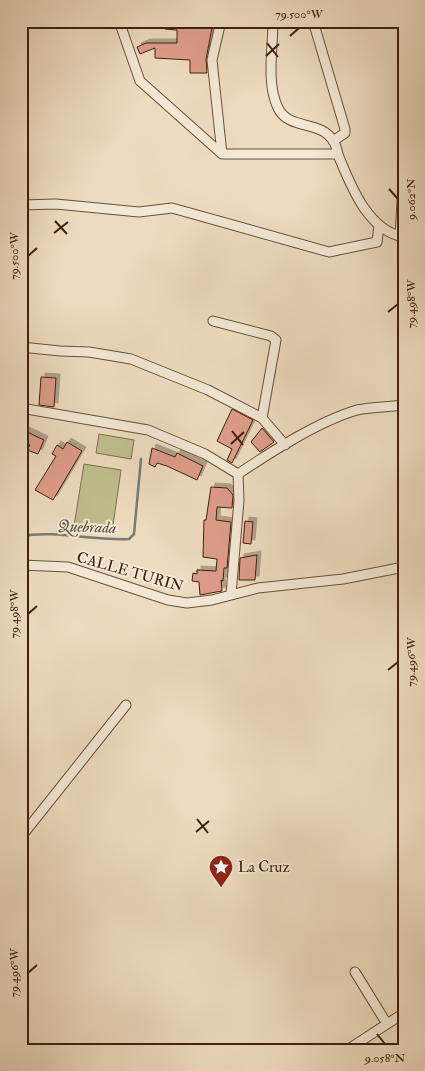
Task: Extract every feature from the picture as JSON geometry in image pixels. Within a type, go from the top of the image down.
[{"type":"street","points":[[119,21],[140,82],[222,154],[338,154]]},
{"type":"street","points":[[220,21],[212,60],[222,154]]},
{"type":"street","points":[[273,21],[272,94],[279,111],[289,120],[325,130],[333,141],[360,204],[379,224],[402,237],[404,167]]},
{"type":"street","points":[[313,21],[345,129],[345,133],[333,141]]},
{"type":"street","points":[[21,205],[56,204],[139,212],[172,208],[329,252],[377,242],[379,224]]},
{"type":"street","points":[[213,321],[271,336],[276,340],[262,418]]},
{"type":"street","points":[[21,347],[89,352],[131,359],[208,390],[262,418],[286,445]]},
{"type":"street","points":[[238,474],[334,419],[359,410],[404,405]]},
{"type":"street","points":[[21,408],[148,430],[205,454],[238,474]]},
{"type":"street","points":[[231,594],[239,502],[238,474]]},
{"type":"street","name":"CALLE TURIN","points":[[21,565],[68,568],[168,600],[187,603],[212,600],[258,588],[343,579],[404,567]]},
{"type":"street","points":[[21,837],[126,706]]},
{"type":"street","points":[[355,972],[387,1024]]},
{"type":"street","points":[[347,1050],[404,1013]]},
{"type":"shaded area","points":[[99,434],[134,440],[131,459],[96,453]]},
{"type":"shaded area","points":[[84,464],[121,470],[112,532],[74,526]]},
{"type":"building","points":[[165,21],[212,28],[206,59],[207,73],[190,73],[190,60],[155,58],[155,48],[140,54],[137,47],[146,43],[177,43],[177,30],[165,29]]},
{"type":"building","points":[[41,377],[56,378],[54,407],[39,405]]},
{"type":"building","points":[[232,409],[253,420],[232,463],[227,460],[232,449],[217,441]]},
{"type":"building","points":[[262,428],[274,442],[260,452],[251,442]]},
{"type":"building","points":[[25,431],[44,440],[38,454],[27,450],[30,445],[21,441]]},
{"type":"building","points":[[67,442],[82,451],[53,500],[35,490],[56,456],[52,454],[57,445],[63,449]]},
{"type":"building","points":[[152,448],[175,457],[177,453],[203,466],[197,480],[167,466],[157,463],[155,467],[149,464]]},
{"type":"building","points":[[211,487],[227,488],[233,495],[232,508],[217,507],[216,520],[231,522],[227,568],[224,568],[223,581],[221,580],[222,591],[200,595],[199,582],[192,581],[193,573],[197,574],[197,570],[216,571],[217,559],[203,557],[204,520],[206,520]]},
{"type":"building","points":[[245,521],[253,522],[251,544],[243,543]]},
{"type":"building","points":[[257,555],[255,580],[239,580],[240,558]]},
{"type":"waterway","name":"Quebrada","points":[[21,536],[48,534],[102,539],[129,539],[134,534],[141,459]]},
{"type":"place","name":"La Cruz","points":[[221,888]]}]
